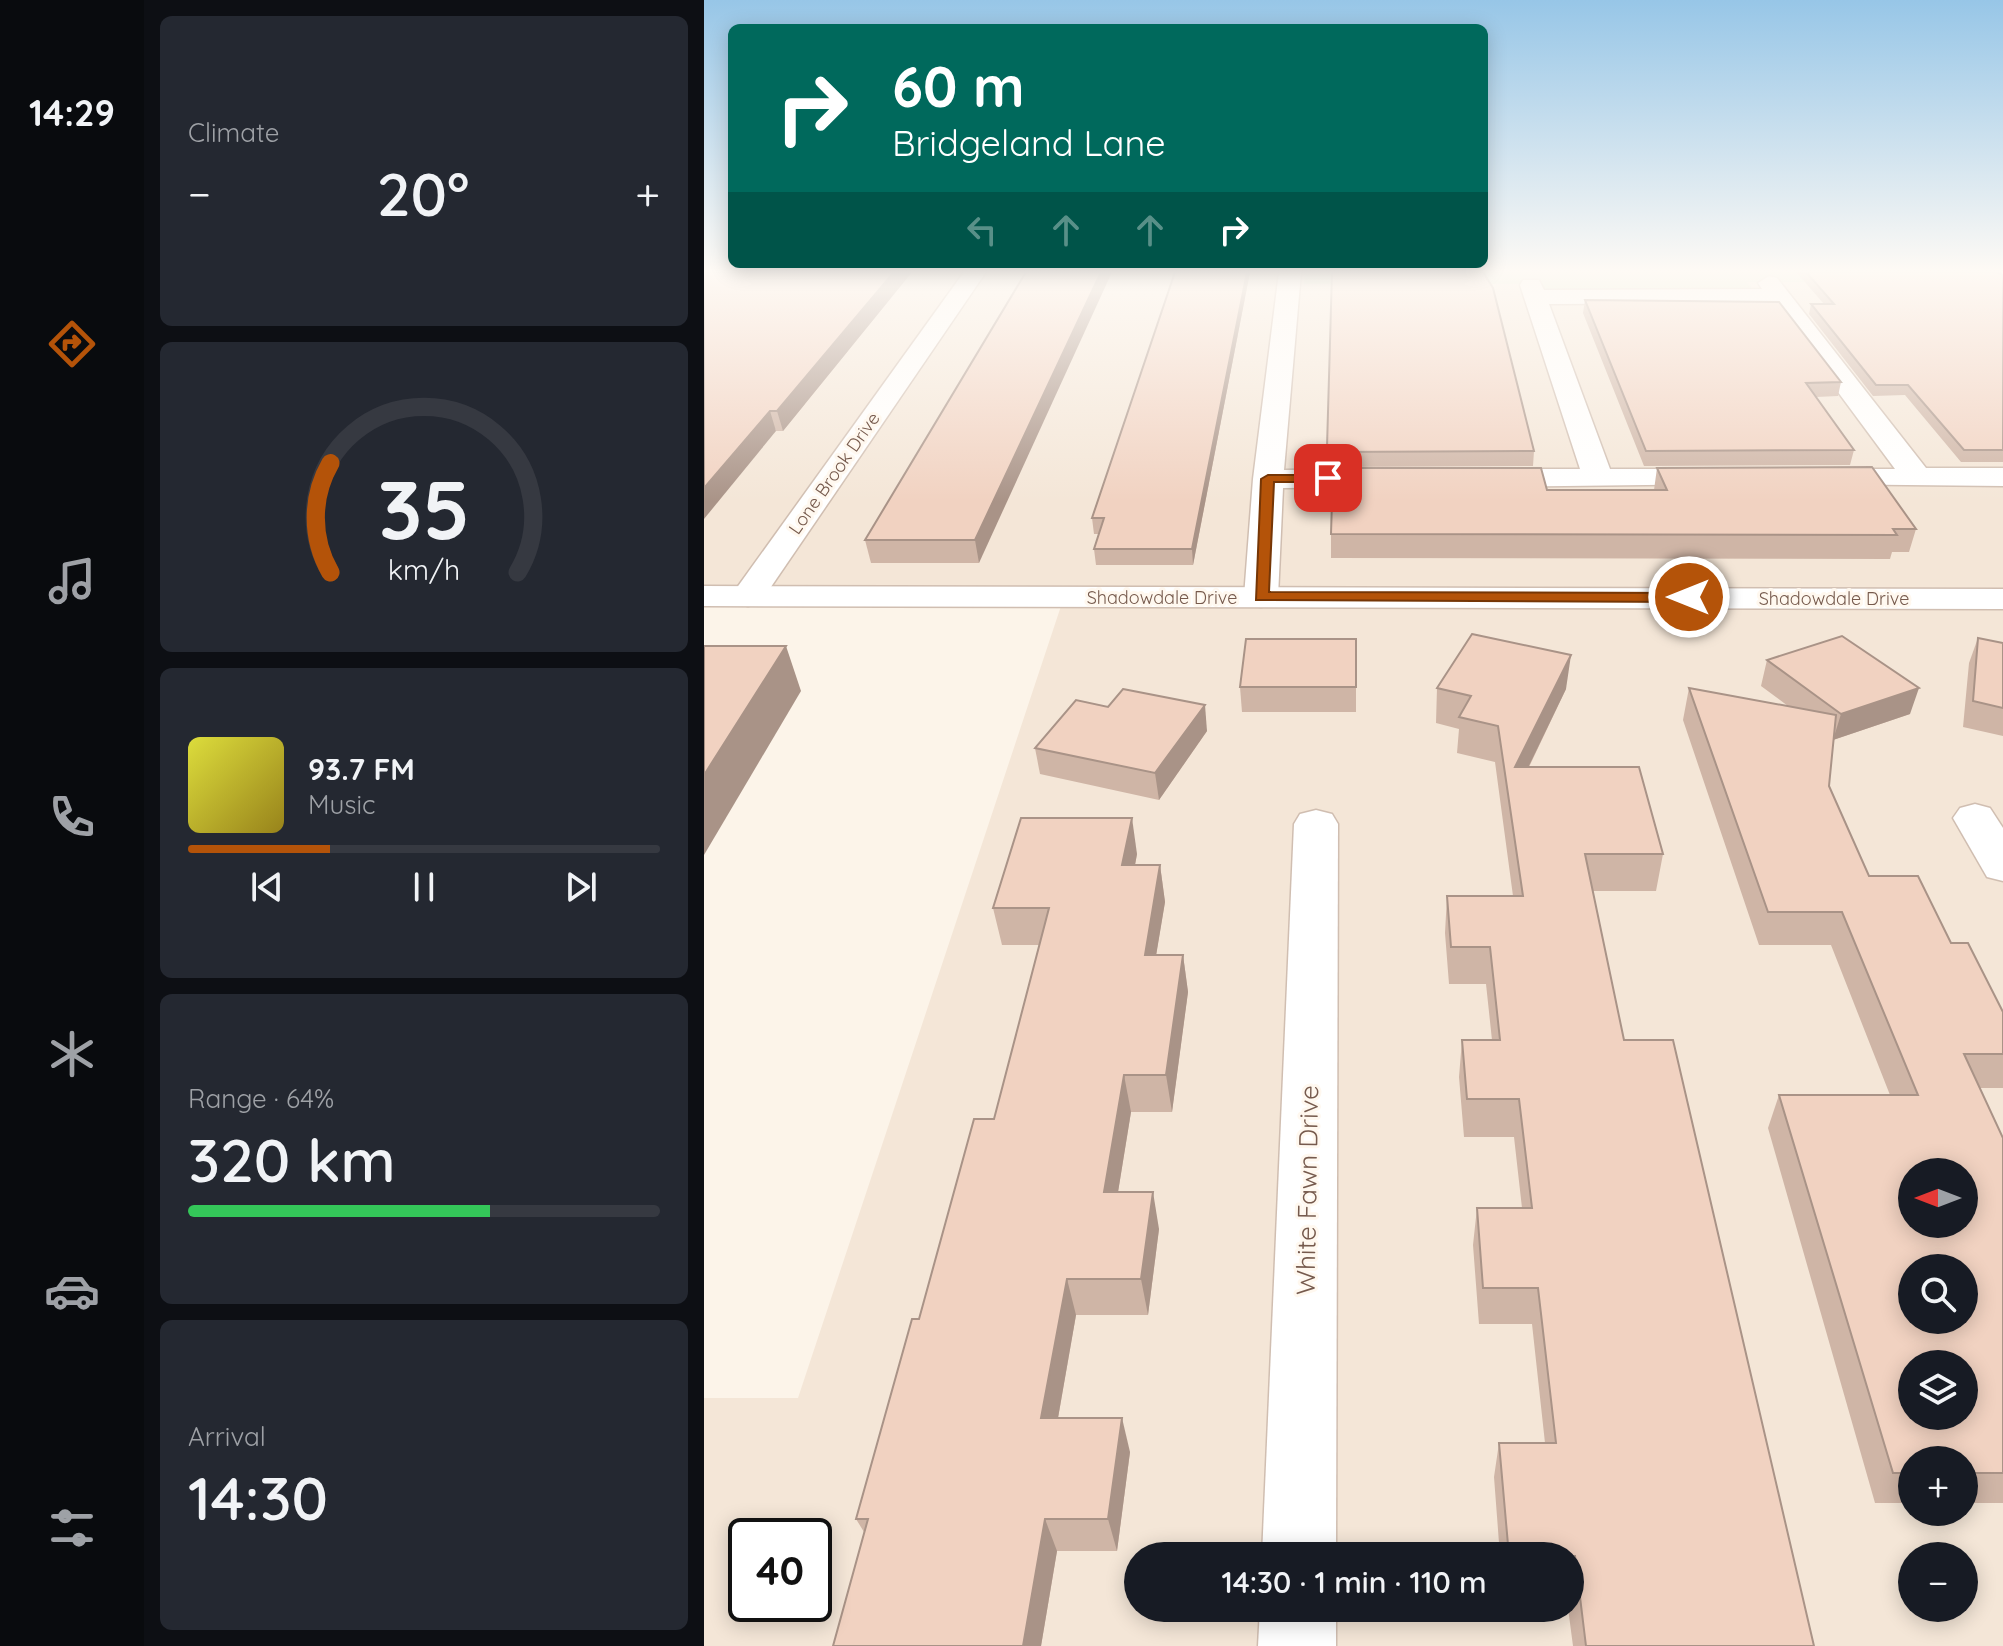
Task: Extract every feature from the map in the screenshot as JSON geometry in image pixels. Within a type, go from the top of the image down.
[{"type":"street","name":"Lone Brook Drive","points":[[748,596],[921,349]]},
{"type":"street","points":[[1261,597],[1268,479],[1282,349]]},
{"type":"street","points":[[1553,349],[1598,478]]},
{"type":"street","points":[[1819,349],[1917,477]]},
{"type":"street","points":[[1789,478],[2003,477]]},
{"type":"street","points":[[1268,479],[1425,478]]},
{"type":"street","points":[[1456,478],[1741,478]]},
{"type":"street","name":"Shadowdale Drive","points":[[704,596],[2003,599]]},
{"type":"street","points":[[1975,818],[2003,866]]},
{"type":"street","name":"White Fawn Drive","points":[[1299,1542],[1316,824]]},
{"type":"street","points":[[1297,1646],[1298,1622]]},
{"type":"shaded area","points":[[704,349],[2003,349],[2003,1646],[704,1646],[704,1398],[798,1398],[1064,597],[704,596]]},
{"type":"building","points":[[704,349],[829,349],[777,411],[770,411],[704,488]]},
{"type":"building","points":[[980,349],[1065,349],[975,540],[865,540]]},
{"type":"building","points":[[1149,349],[1232,349],[1192,549],[1094,549],[1104,518],[1092,518]]},
{"type":"building","points":[[1330,349],[1508,349],[1534,451],[1334,452],[1334,447],[1327,447]]},
{"type":"building","points":[[1605,349],[1815,349],[1841,382],[1806,383],[1854,450],[1646,451]]},
{"type":"building","points":[[1847,349],[2003,349],[2003,450],[1964,450],[1908,385],[1876,385]]},
{"type":"building","points":[[1872,467],[1916,529],[1893,529],[1897,535],[1331,534],[1333,468],[1541,468],[1547,490],[1667,490],[1657,468]]},
{"type":"building","points":[[1472,634],[1571,655],[1515,767],[1639,767],[1663,854],[1585,854],[1624,1040],[1673,1040],[1814,1646],[1586,1646],[1583,1622],[1584,1542],[1508,1542],[1499,1443],[1556,1443],[1538,1288],[1483,1288],[1477,1208],[1532,1208],[1519,1099],[1467,1099],[1462,1040],[1500,1040],[1490,947],[1451,947],[1447,896],[1523,896],[1498,726],[1459,717],[1471,696],[1437,688]]},
{"type":"building","points":[[1842,636],[1919,688],[1841,714],[1767,660]]},
{"type":"building","points":[[1978,638],[2003,643],[2003,708],[1973,701]]},
{"type":"building","points":[[1246,639],[1356,639],[1356,687],[1240,687]]},
{"type":"building","points":[[704,646],[786,646],[704,775]]},
{"type":"building","points":[[1689,688],[1836,715],[1829,786],[1869,876],[1918,876],[1951,943],[1968,943],[2003,1012],[2003,1054],[1964,1054],[2003,1138],[2003,1473],[1978,1473],[1978,1446],[1898,1446],[1898,1473],[1893,1473],[1779,1095],[1918,1095],[1842,912],[1768,912]]},
{"type":"building","points":[[1123,689],[1205,705],[1155,773],[1035,748],[1076,700],[1108,707]]},
{"type":"building","points":[[1021,818],[1132,818],[1122,865],[1160,865],[1145,955],[1183,955],[1166,1075],[1124,1075],[1104,1192],[1153,1192],[1141,1279],[1067,1279],[1041,1418],[1122,1418],[1108,1519],[1045,1519],[1023,1646],[833,1646],[868,1519],[856,1519],[912,1319],[919,1319],[974,1119],[994,1119],[1049,908],[993,908]]},
{"type":"route","points":[[1328,478],[1268,479],[1261,597],[1689,597]]}]
